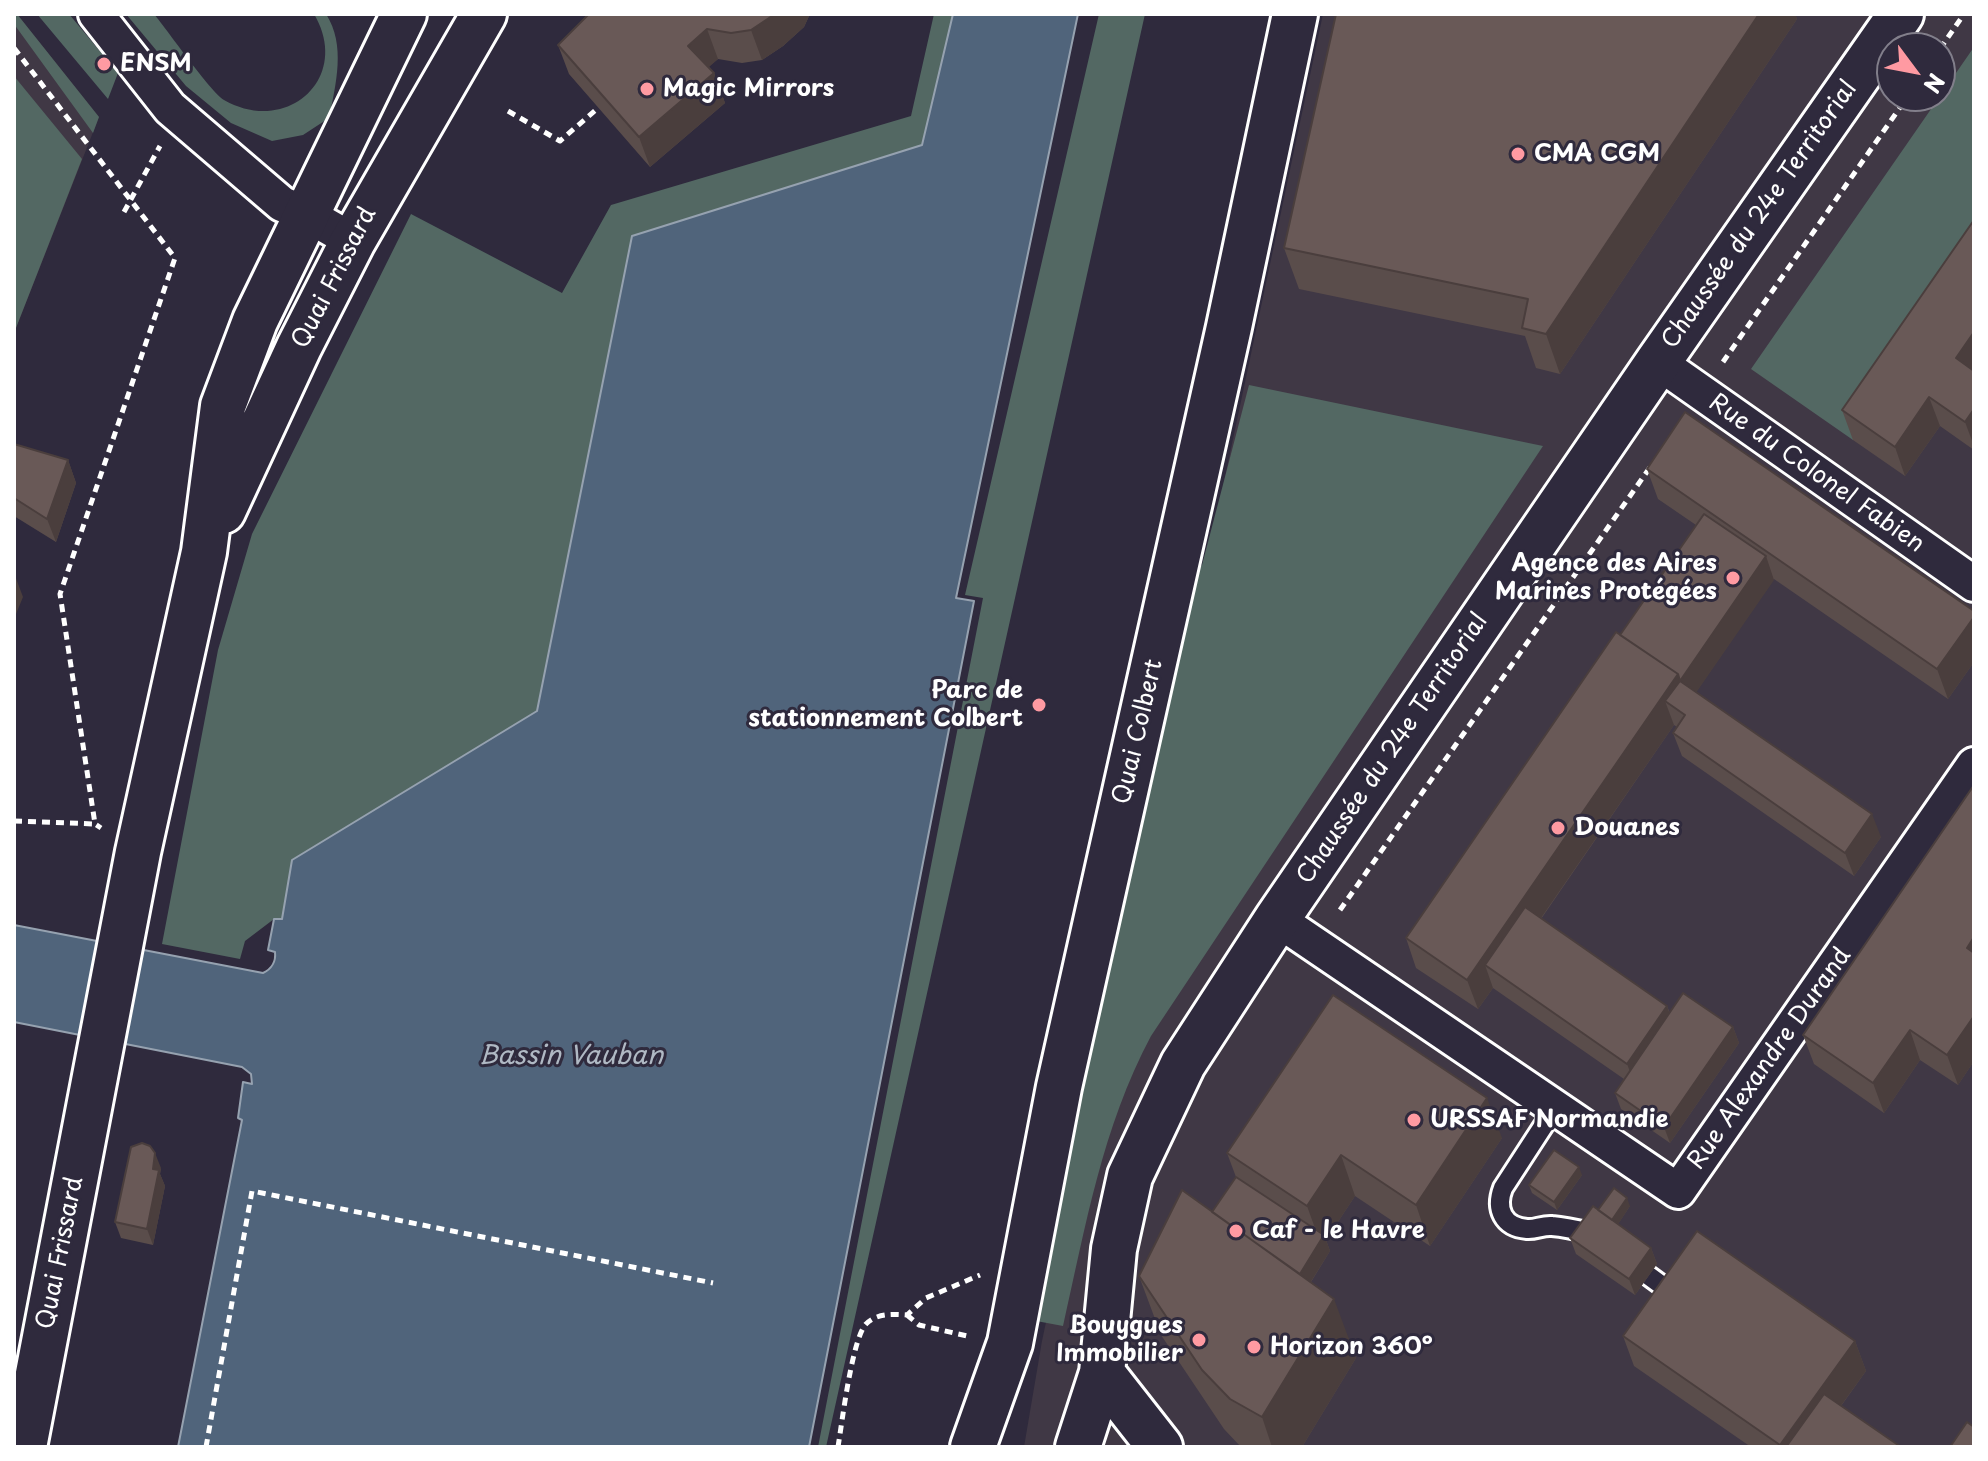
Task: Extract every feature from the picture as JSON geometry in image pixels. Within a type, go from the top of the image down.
[{"type":"main road","name":"Quai Frissard","points":[[24,1447],[138,852],[204,552],[223,406],[255,321],[404,14]]},
{"type":"main road","name":"Quai Frissard","points":[[204,552],[299,347],[353,241],[484,14]]},
{"type":"main road","name":"Quai Colbert","points":[[978,1446],[1008,1353],[1059,1087],[1226,342],[1295,14]]},
{"type":"main road","name":"Chaussée du 24e Territorial","points":[[1102,1373],[1114,1249],[1130,1176],[1183,1064],[1277,919],[1658,362],[1901,14]]},
{"type":"main road","points":[[1078,1447],[1102,1373]]},
{"type":"main road","points":[[1102,1373],[1160,1447]]},
{"type":"street","points":[[96,14],[178,114],[282,204],[353,241]]},
{"type":"street","name":"Rue du Colonel Fabien","points":[[1658,362],[1974,584]]},
{"type":"street","name":"Rue Alexandre Durand","points":[[1277,919],[1678,1191],[1974,765]]},
{"type":"lane","points":[[1555,1108],[1503,1188],[1498,1201],[1500,1213],[1514,1226],[1530,1230],[1548,1225],[1590,1233]]},
{"type":"lane","points":[[1649,1276],[1680,1298]]},
{"type":"path","points":[[1952,32],[1964,14]]},
{"type":"path","points":[[14,48],[175,258],[60,594],[95,824]]},
{"type":"path","points":[[508,111],[560,141],[598,108]]},
{"type":"path","points":[[1701,394],[1897,112]]},
{"type":"path","points":[[124,212],[178,114]]},
{"type":"path","points":[[1316,944],[1655,459]]},
{"type":"path","points":[[14,821],[95,824],[138,852]]},
{"type":"path","points":[[206,1447],[252,1191],[713,1283]]},
{"type":"path","points":[[838,1447],[857,1345],[869,1321],[883,1315]]},
{"type":"shaded area","points":[[14,14],[99,117],[14,333]]},
{"type":"shaded area","points":[[1323,14],[1974,14],[1974,1447],[1024,1447],[1042,1341]]},
{"type":"green space","points":[[14,14],[99,117],[93,133],[14,24]]},
{"type":"green space","points":[[37,14],[69,14],[118,73],[108,99]]},
{"type":"green space","points":[[126,14],[154,14],[224,100],[248,109],[270,111],[290,105],[307,94],[319,79],[325,60],[324,38],[314,14],[326,14],[338,52],[329,118],[303,135],[272,141],[231,123],[186,86]]},
{"type":"green space","points":[[934,14],[953,14],[922,145],[632,236],[537,711],[292,860],[282,920],[274,919],[245,941],[240,959],[162,944],[218,650],[252,534],[411,214],[562,293],[611,205],[911,116]]},
{"type":"green space","points":[[1099,14],[1145,14],[826,1447],[818,1447],[983,598],[965,595]]},
{"type":"green space","points":[[1974,47],[1974,265],[1853,440],[1751,369],[1929,112],[1956,112],[1956,73]]},
{"type":"green space","points":[[14,76],[82,159],[14,333]]},
{"type":"green space","points":[[1249,385],[1543,446],[1151,1036],[1120,1106],[1097,1178],[1063,1326],[1031,1320],[1186,580],[1202,565]]},
{"type":"water","name":"Bassin Vauban","points":[[953,14],[1078,14],[956,598],[974,601],[809,1447],[178,1447],[242,1120],[238,1118],[243,1082],[252,1084],[251,1074],[242,1067],[14,1022],[14,925],[263,973],[275,959],[275,952],[268,950],[274,919],[282,919],[292,860],[537,711],[632,236],[922,145]]},
{"type":"building","name":"Magic Mirrors","points":[[589,14],[775,14],[751,30],[731,33],[707,29],[688,46],[714,73],[639,137],[558,45]]},
{"type":"building","name":"CMA CGM","points":[[1336,14],[1759,14],[1546,334],[1522,328],[1528,299],[1284,248]]},
{"type":"building","points":[[1974,220],[1974,332],[1956,358],[1974,371],[1974,409],[1965,422],[1929,397],[1895,447],[1842,410]]},
{"type":"building","points":[[1685,412],[1974,611],[1974,617],[1937,669],[1647,469]]},
{"type":"building","points":[[14,444],[68,460],[47,519],[14,498]]},
{"type":"building","points":[[1704,514],[1766,556],[1680,681],[1678,674],[1620,635]]},
{"type":"building","name":"Douanes","points":[[1616,632],[1678,674],[1467,980],[1406,938]]},
{"type":"building","points":[[1680,681],[1872,814],[1845,853],[1673,733],[1685,715],[1665,701]]},
{"type":"building","points":[[1974,785],[1974,937],[1967,948],[1974,953],[1974,1016],[1947,1055],[1910,1030],[1873,1083],[1803,1035]]},
{"type":"building","points":[[1525,907],[1667,1006],[1627,1064],[1485,965]]},
{"type":"building","points":[[1683,993],[1733,1027],[1664,1127],[1615,1093]]},
{"type":"building","points":[[1333,995],[1487,1098],[1416,1205],[1341,1155],[1307,1206],[1227,1153]]},
{"type":"building","points":[[142,1143],[150,1146],[155,1153],[153,1169],[159,1170],[147,1229],[115,1222],[131,1147]]},
{"type":"building","points":[[1554,1150],[1579,1167],[1554,1202],[1529,1185]]},
{"type":"building","points":[[1236,1177],[1324,1235],[1300,1274],[1212,1212]]},
{"type":"building","points":[[1614,1188],[1627,1198],[1612,1220],[1598,1210]]},
{"type":"building","points":[[1182,1190],[1334,1299],[1262,1417],[1230,1399],[1202,1370],[1139,1276]]},
{"type":"building","points":[[1593,1206],[1651,1248],[1629,1279],[1570,1238]]},
{"type":"building","points":[[1697,1231],[1855,1341],[1780,1445],[1623,1336]]},
{"type":"building","points":[[1824,1394],[1901,1447],[1786,1447]]},
{"type":"building","points":[[1967,1422],[1974,1427],[1974,1447],[1950,1447]]},
{"type":"place","name":"ENSM","points":[[104,64]]},
{"type":"place","name":"Magic Mirrors","points":[[647,89]]},
{"type":"place","name":"CMA CGM","points":[[1518,154]]},
{"type":"place","name":"Agence des Aires Marines Protégées","points":[[1733,578]]},
{"type":"place","name":"Parc de stationnement Colbert","points":[[1039,705]]},
{"type":"place","name":"Douanes","points":[[1558,828]]},
{"type":"place","name":"URSSAF Normandie","points":[[1414,1120]]},
{"type":"place","name":"Caf - le Havre","points":[[1236,1231]]},
{"type":"place","name":"Bouygues Immobilier","points":[[1199,1340]]},
{"type":"place","name":"Horizon 360°","points":[[1254,1347]]}]
